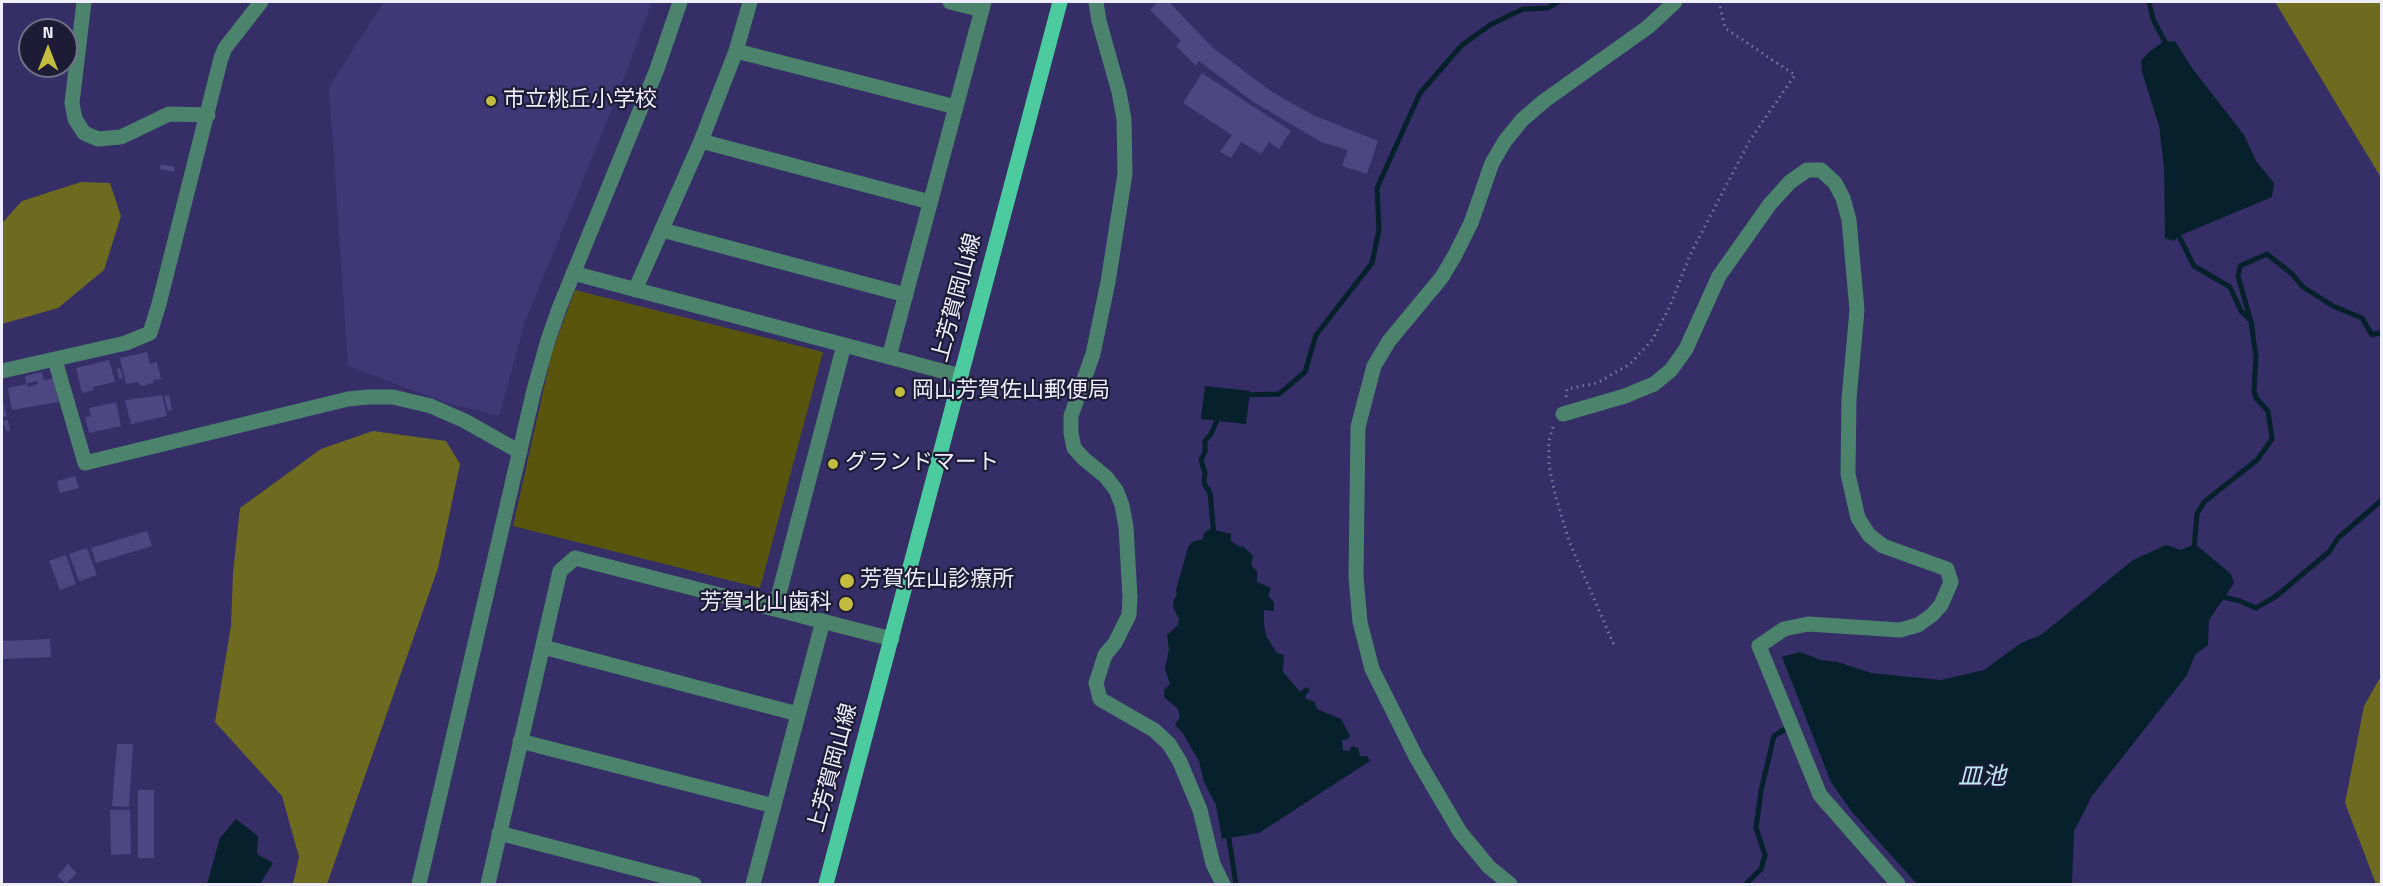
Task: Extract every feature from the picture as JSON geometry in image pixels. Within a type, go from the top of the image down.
[{"type":"main road","name":"上芳賀岡山線","points":[[826,885],[1060,2]]},
{"type":"street","points":[[84,2],[72,103],[75,118],[84,133],[98,139],[121,137],[169,114],[208,115]]},
{"type":"street","points":[[2,371],[126,343],[150,333],[225,48],[261,2]]},
{"type":"street","points":[[418,885],[548,340],[573,273],[657,69],[680,2]]},
{"type":"street","points":[[635,290],[701,141],[736,51],[750,2]]},
{"type":"street","points":[[889,357],[983,6],[950,2]]},
{"type":"street","points":[[1096,2],[1124,119],[1125,174],[1106,292],[1093,354],[1071,416],[1071,433],[1074,448],[1106,477],[1116,490],[1122,505],[1126,527],[1130,597],[1129,615],[1115,643],[1105,655],[1096,683],[1100,699],[1154,730],[1175,753],[1200,810],[1213,864],[1223,885]]},
{"type":"street","points":[[1510,885],[1488,867],[1460,832],[1411,747],[1372,669],[1360,622],[1356,577],[1358,427],[1374,366],[1389,341],[1442,277],[1455,255],[1471,223],[1492,163],[1505,141],[1522,120],[1544,101],[1648,27],[1675,2]]},
{"type":"street","points":[[736,51],[956,107]]},
{"type":"street","points":[[701,141],[930,202]]},
{"type":"street","points":[[1563,414],[1625,396],[1654,384],[1671,370],[1686,349],[1719,276],[1770,204],[1790,182],[1807,170],[1821,170],[1835,183],[1843,198],[1849,220],[1857,310],[1849,399],[1848,474],[1858,518],[1869,535],[1883,546],[1947,569],[1951,582],[1941,604],[1932,615],[1918,625],[1900,630],[1808,624],[1784,629],[1759,646],[1820,795],[1898,885]]},
{"type":"street","points":[[662,230],[906,295]]},
{"type":"street","points":[[573,273],[961,376]]},
{"type":"street","points":[[775,609],[844,345]]},
{"type":"street","points":[[55,360],[85,463],[348,399],[368,397],[393,397],[431,406],[465,421],[520,452]]},
{"type":"street","points":[[488,885],[560,571],[575,558],[892,639]]},
{"type":"street","points":[[753,885],[823,621]]},
{"type":"street","points":[[543,647],[798,714]]},
{"type":"street","points":[[520,741],[774,806]]},
{"type":"street","points":[[500,833],[694,885]]},
{"type":"path","points":[[1614,645],[1569,541],[1551,475],[1549,441],[1554,422],[1563,414],[1567,389],[1596,383],[1630,364],[1653,339],[1670,306],[1690,255],[1750,140],[1795,75],[1725,28],[1719,2]]},
{"type":"shaded area","points":[[384,2],[652,2],[618,94],[525,322],[499,416],[447,403],[348,366],[329,87]]},
{"type":"shaded area","points":[[2275,2],[2381,2],[2381,176],[2380,176]]},
{"type":"shaded area","points":[[81,182],[110,183],[121,216],[104,270],[58,308],[2,324],[2,223],[22,201]]},
{"type":"shaded area","points":[[575,290],[823,352],[760,588],[513,526],[552,352]]},
{"type":"shaded area","points":[[373,431],[446,441],[460,464],[438,568],[327,884],[293,884],[299,857],[282,796],[215,722],[231,626],[233,573],[240,508],[321,449]]},
{"type":"shaded area","points":[[2381,676],[2382,884],[2376,884],[2345,803],[2364,706]]},
{"type":"water","points":[[2175,41],[2192,68],[2244,135],[2256,161],[2274,183],[2272,197],[2181,235],[2174,241],[2165,238],[2164,168],[2159,126],[2142,72],[2141,61],[2163,42]]},
{"type":"water","points":[[1205,386],[1250,391],[1246,424],[1201,419]]},
{"type":"water","points":[[1210,529],[1231,534],[1231,541],[1240,547],[1243,546],[1253,556],[1251,565],[1257,571],[1257,582],[1271,588],[1268,596],[1274,602],[1274,611],[1264,610],[1264,624],[1266,636],[1277,653],[1284,655],[1283,672],[1300,692],[1306,687],[1310,690],[1305,696],[1306,699],[1315,702],[1317,709],[1341,719],[1350,736],[1342,740],[1343,750],[1349,751],[1352,746],[1358,748],[1360,756],[1367,756],[1370,761],[1259,833],[1222,839],[1216,805],[1204,782],[1199,761],[1182,732],[1175,725],[1180,717],[1178,709],[1164,697],[1164,690],[1170,684],[1165,669],[1169,649],[1167,635],[1178,625],[1179,619],[1173,607],[1177,595],[1176,590],[1188,547],[1192,542],[1203,539],[1204,533]]},
{"type":"water","name":"皿池","points":[[2195,544],[2231,574],[2234,583],[2209,620],[2208,645],[2195,655],[2187,675],[2092,796],[2074,831],[2072,884],[1917,884],[1852,812],[1831,782],[1782,657],[1800,652],[1871,673],[1941,680],[1984,670],[2021,643],[2041,635],[2133,560],[2166,545],[2181,550]]},
{"type":"water","points":[[236,819],[258,836],[257,854],[273,863],[260,884],[207,884],[220,838]]},
{"type":"building","points":[[1158,2],[1169,2],[1212,47],[1272,92],[1313,115],[1378,141],[1367,174],[1342,166],[1348,150],[1321,142],[1252,101],[1199,61],[1196,66],[1176,46],[1181,41],[1150,10]]},
{"type":"building","points":[[1202,73],[1291,131],[1279,149],[1269,142],[1261,154],[1241,142],[1231,158],[1220,152],[1232,135],[1183,103]]},
{"type":"building","points":[[161,164],[175,167],[174,172],[160,169]]},
{"type":"building","points":[[147,352],[150,364],[157,362],[161,379],[141,386],[138,382],[126,384],[120,358]]},
{"type":"building","points":[[109,360],[115,382],[93,387],[94,390],[82,393],[76,368]]},
{"type":"building","points":[[120,368],[123,378],[119,379],[117,369]]},
{"type":"building","points":[[42,372],[44,380],[53,378],[59,402],[12,410],[8,388],[38,384],[37,381],[26,384],[25,376]]},
{"type":"building","points":[[162,395],[167,416],[131,424],[125,400]]},
{"type":"building","points":[[169,395],[172,410],[168,411],[164,396]]},
{"type":"building","points":[[2,399],[7,416],[2,417]]},
{"type":"building","points":[[116,402],[121,426],[89,433],[85,417],[91,416],[89,408]]},
{"type":"building","points":[[8,420],[10,430],[6,431],[3,421]]},
{"type":"building","points":[[75,476],[79,488],[60,493],[57,481]]},
{"type":"building","points":[[147,531],[152,546],[96,563],[91,548]]},
{"type":"building","points":[[87,548],[97,575],[79,581],[69,554]]},
{"type":"building","points":[[66,555],[76,584],[60,590],[49,561]]},
{"type":"building","points":[[50,639],[51,657],[2,659],[2,641]]},
{"type":"building","points":[[117,744],[133,744],[129,807],[112,806]]},
{"type":"building","points":[[138,790],[154,790],[154,858],[138,858]]},
{"type":"building","points":[[110,810],[130,810],[131,854],[111,855]]},
{"type":"building","points":[[68,864],[77,873],[66,884],[57,876]]},
{"type":"waterway","points":[[1244,395],[1279,394],[1305,372],[1316,335],[1372,263],[1379,230],[1377,188],[1420,93],[1462,45],[1490,25],[1523,9],[1548,8],[1558,2]]},
{"type":"waterway","points":[[2149,2],[2153,19],[2168,48]]},
{"type":"waterway","points":[[2177,232],[2194,266],[2230,287],[2241,311],[2251,321],[2256,357],[2254,391],[2256,398],[2268,411],[2272,439],[2257,460],[2204,502],[2197,514],[2194,549]]},
{"type":"waterway","points":[[2250,318],[2238,276],[2240,266],[2267,254],[2292,274],[2303,287],[2333,306],[2362,318],[2372,335],[2379,333],[2382,335]]},
{"type":"waterway","points":[[1214,535],[1210,493],[1204,483],[1205,473],[1201,460],[1205,452],[1205,441],[1211,434],[1219,416]]},
{"type":"waterway","points":[[2220,596],[2256,608],[2275,597],[2329,552],[2338,538],[2382,500]]},
{"type":"waterway","points":[[1746,884],[1761,869],[1765,855],[1756,828],[1761,791],[1774,736],[1787,728]]},
{"type":"waterway","points":[[1228,833],[1236,884]]},
{"type":"place","name":"市立桃丘小学校","points":[[491,101]]},
{"type":"place","name":"岡山芳賀佐山郵便局","points":[[900,392]]},
{"type":"place","name":"グランドマート","points":[[833,464]]},
{"type":"place","name":"芳賀佐山診療所","points":[[847,581]]},
{"type":"place","name":"芳賀北山歯科","points":[[846,604]]}]
